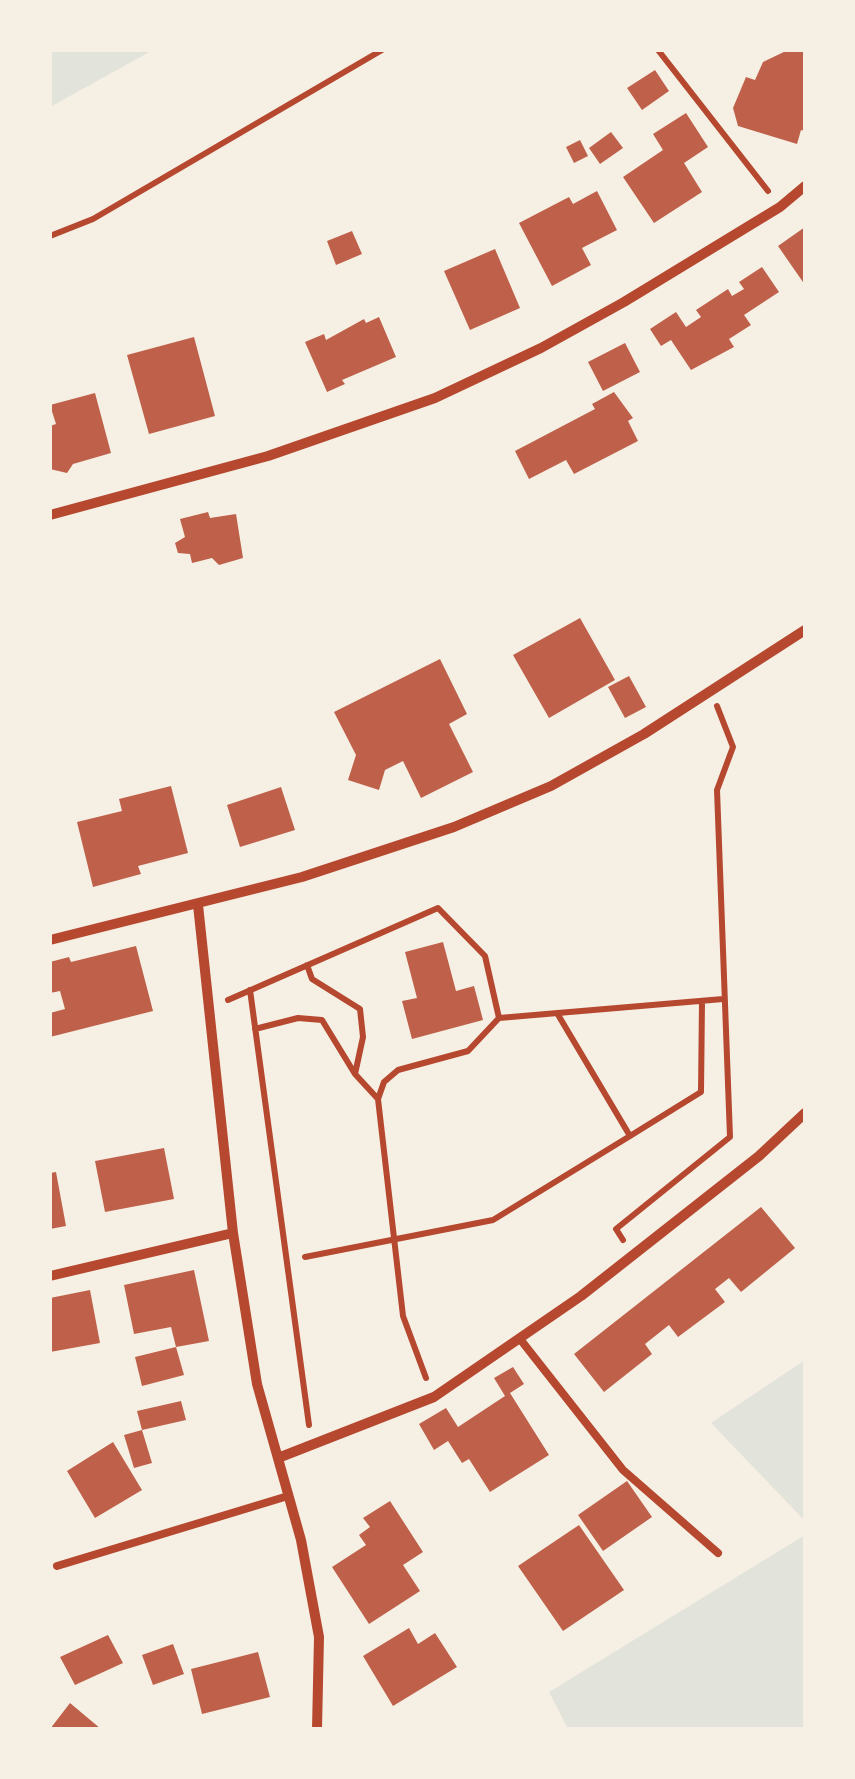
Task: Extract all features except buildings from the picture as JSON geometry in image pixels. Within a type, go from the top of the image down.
[{"type":"street","points":[[50,515],[268,456],[435,398],[558,339],[780,207],[805,186]]},
{"type":"street","points":[[50,940],[302,877],[454,827],[550,786],[805,630]]},
{"type":"street","points":[[198,904],[233,1233],[257,1384],[288,1496],[319,1637],[317,1729]]},
{"type":"street","points":[[278,1458],[434,1397],[634,1254],[805,1113]]},
{"type":"street","points":[[50,1276],[233,1233]]},
{"type":"lane","points":[[520,1339],[623,1470],[718,1554]]},
{"type":"lane","points":[[57,1566],[288,1496]]},
{"type":"path","points":[[50,236],[93,219],[382,50]]},
{"type":"path","points":[[658,50],[780,207]]},
{"type":"path","points":[[634,1254],[616,1229],[730,1137],[717,790],[734,747],[711,691]]},
{"type":"path","points":[[209,1008],[438,908],[485,956],[499,1018]]},
{"type":"path","points":[[307,965],[312,979],[360,1009],[363,1038],[355,1074]]},
{"type":"path","points":[[250,990],[312,1446]]},
{"type":"path","points":[[434,1397],[403,1316],[378,1098],[384,1082],[398,1070],[468,1051],[499,1018],[724,999]]},
{"type":"path","points":[[304,1257],[493,1220],[702,1092],[702,1001]]},
{"type":"path","points":[[557,1013],[630,1136]]},
{"type":"path","points":[[255,1029],[298,1018],[322,1020],[355,1074],[378,1098]]},
{"type":"shaded area","points":[[50,50],[153,50],[50,107]]},
{"type":"shaded area","points":[[805,1360],[805,1521],[711,1423]]},
{"type":"shaded area","points":[[805,1535],[805,1729],[568,1729],[549,1692]]}]
